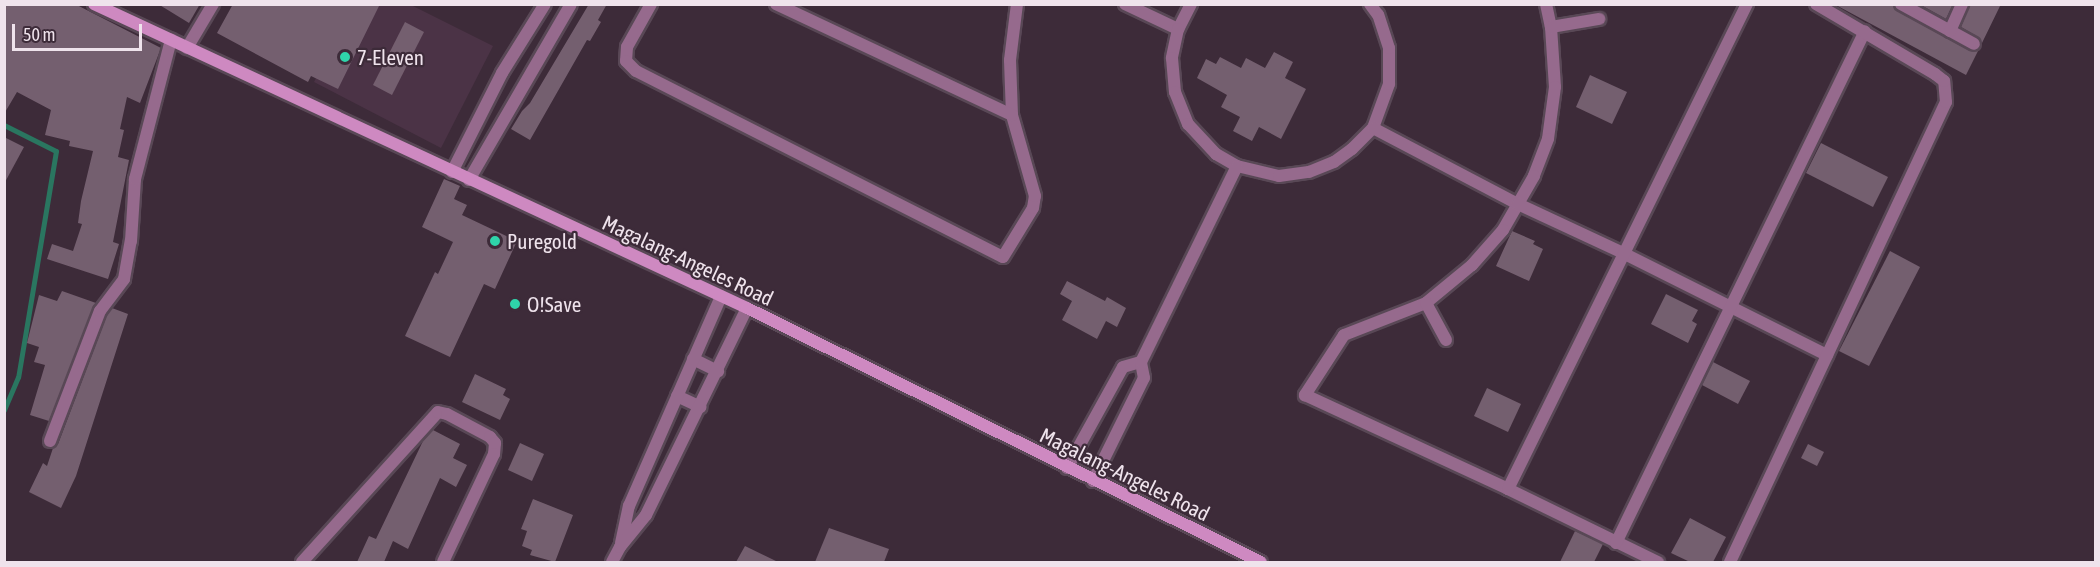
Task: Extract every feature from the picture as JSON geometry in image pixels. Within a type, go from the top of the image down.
[{"type":"main road","name":"Magalang-Angeles Road","points":[[94,4],[747,308],[1093,481],[1261,562]]},
{"type":"street","points":[[187,48],[213,4]]},
{"type":"street","points":[[452,172],[502,73],[544,4]]},
{"type":"street","points":[[469,180],[571,4]]},
{"type":"street","points":[[651,4],[627,47],[626,61],[636,71],[1003,257],[1033,208],[1035,196],[1012,115],[1010,60],[1017,4]]},
{"type":"street","points":[[776,4],[1012,115]]},
{"type":"street","points":[[1125,4],[1178,29]]},
{"type":"street","points":[[1191,4],[1178,29],[1172,58],[1175,92],[1188,124],[1216,154],[1237,166],[1279,176],[1309,172],[1334,162],[1352,149],[1373,128],[1389,84],[1389,48],[1378,15],[1370,4]]},
{"type":"street","points":[[1546,4],[1551,27],[1555,87],[1548,139],[1534,176],[1503,230],[1472,266],[1425,303],[1344,335],[1305,395],[1508,489],[1658,562]]},
{"type":"street","points":[[1508,489],[1747,4]]},
{"type":"street","points":[[1730,562],[1946,102],[1944,81],[1865,31],[1816,4]]},
{"type":"street","points":[[1901,4],[1974,44]]},
{"type":"street","points":[[1950,31],[1962,4]]},
{"type":"street","points":[[1551,27],[1599,19]]},
{"type":"street","points":[[1616,543],[1865,31]]},
{"type":"street","points":[[50,441],[100,311],[124,279],[131,241],[135,179],[171,40]]},
{"type":"street","points":[[1373,128],[1518,204],[1625,254],[1827,355]]},
{"type":"street","points":[[1093,481],[1144,378],[1141,362],[1237,166]]},
{"type":"street","points":[[620,547],[629,506],[721,296]]},
{"type":"street","points":[[1425,303],[1446,340]]},
{"type":"street","points":[[612,562],[620,547],[646,515],[701,407],[747,308]]},
{"type":"street","points":[[693,359],[718,371]]},
{"type":"street","points":[[1067,468],[1123,367],[1141,362]]},
{"type":"street","points":[[677,396],[701,407]]},
{"type":"street","points":[[302,562],[438,412],[447,414],[490,437],[495,443],[494,454],[443,562]]},
{"type":"street","points":[[653,452],[673,462]]},
{"type":"shaded area","points":[[353,5],[411,5],[493,46],[441,148],[314,82]]},
{"type":"building","points":[[4,4],[75,4],[161,48],[140,103],[127,97],[120,129],[124,130],[118,157],[129,160],[113,242],[119,244],[108,279],[47,259],[52,244],[73,251],[82,224],[78,223],[81,201],[93,151],[69,146],[70,141],[45,135],[51,110],[17,92],[4,114]]},
{"type":"building","points":[[158,4],[200,4],[189,23]]},
{"type":"building","points":[[233,4],[380,4],[338,89],[311,76],[308,82],[217,33]]},
{"type":"building","points":[[589,4],[607,4],[598,20],[601,22],[590,41],[587,40],[530,140],[511,129],[530,103]]},
{"type":"building","points":[[1834,4],[1893,4],[1897,11],[1970,51],[1978,51],[1966,75]]},
{"type":"building","points":[[1919,4],[1953,4],[1946,19]]},
{"type":"building","points":[[1970,4],[2001,4],[1982,43],[1978,37],[1961,27]]},
{"type":"building","points":[[405,22],[424,32],[392,95],[373,85]]},
{"type":"building","points":[[1274,52],[1293,62],[1285,78],[1306,89],[1281,139],[1259,127],[1252,141],[1233,131],[1240,117],[1221,107],[1227,95],[1197,78],[1206,59],[1216,64],[1220,57],[1241,68],[1246,58],[1265,68]]},
{"type":"building","points":[[1590,75],[1627,92],[1612,124],[1576,107]]},
{"type":"building","points":[[4,137],[24,147],[4,184]]},
{"type":"building","points":[[1821,143],[1888,177],[1873,207],[1806,173]]},
{"type":"building","points":[[444,179],[460,186],[454,199],[467,205],[462,215],[517,241],[495,289],[484,284],[450,357],[405,336],[435,272],[438,274],[453,242],[422,227]]},
{"type":"building","points":[[1512,231],[1535,241],[1533,244],[1543,249],[1529,281],[1496,266]]},
{"type":"building","points":[[1890,251],[1920,267],[1869,366],[1839,351]]},
{"type":"building","points":[[1067,281],[1105,301],[1107,297],[1126,308],[1117,327],[1106,321],[1097,339],[1062,320],[1072,301],[1060,294]]},
{"type":"building","points":[[62,291],[96,303],[49,421],[30,415],[45,365],[34,362],[39,347],[27,343],[39,295],[57,301]]},
{"type":"building","points":[[1666,294],[1698,310],[1692,321],[1697,324],[1688,343],[1651,324]]},
{"type":"building","points":[[112,308],[128,314],[76,476],[61,508],[29,492],[43,463],[47,466],[53,448],[58,444],[107,315]]},
{"type":"building","points":[[1713,362],[1750,381],[1738,404],[1702,385]]},
{"type":"building","points":[[475,374],[506,389],[503,395],[510,399],[500,420],[462,402]]},
{"type":"building","points":[[1487,388],[1521,404],[1508,432],[1474,416]]},
{"type":"building","points":[[433,430],[460,444],[453,458],[467,465],[456,487],[440,478],[408,549],[393,541],[384,562],[357,562],[369,536],[376,539],[423,441]]},
{"type":"building","points":[[520,443],[544,454],[532,481],[508,470]]},
{"type":"building","points":[[1808,444],[1824,452],[1817,466],[1801,458]]},
{"type":"building","points":[[533,499],[573,515],[555,562],[530,555],[532,550],[522,546],[527,531],[521,529]]},
{"type":"building","points":[[1690,518],[1726,537],[1713,562],[1690,562],[1671,553]]},
{"type":"building","points":[[829,528],[889,549],[884,562],[815,562]]},
{"type":"building","points":[[1575,531],[1603,544],[1594,562],[1560,562]]},
{"type":"building","points":[[745,546],[778,562],[736,562]]},
{"type":"waterway","points":[[4,125],[56,151],[18,377],[4,410]]},
{"type":"place","name":"7-Eleven","points":[[345,57]]},
{"type":"place","name":"Puregold","points":[[495,241]]},
{"type":"place","name":"O!Save","points":[[515,304]]}]
